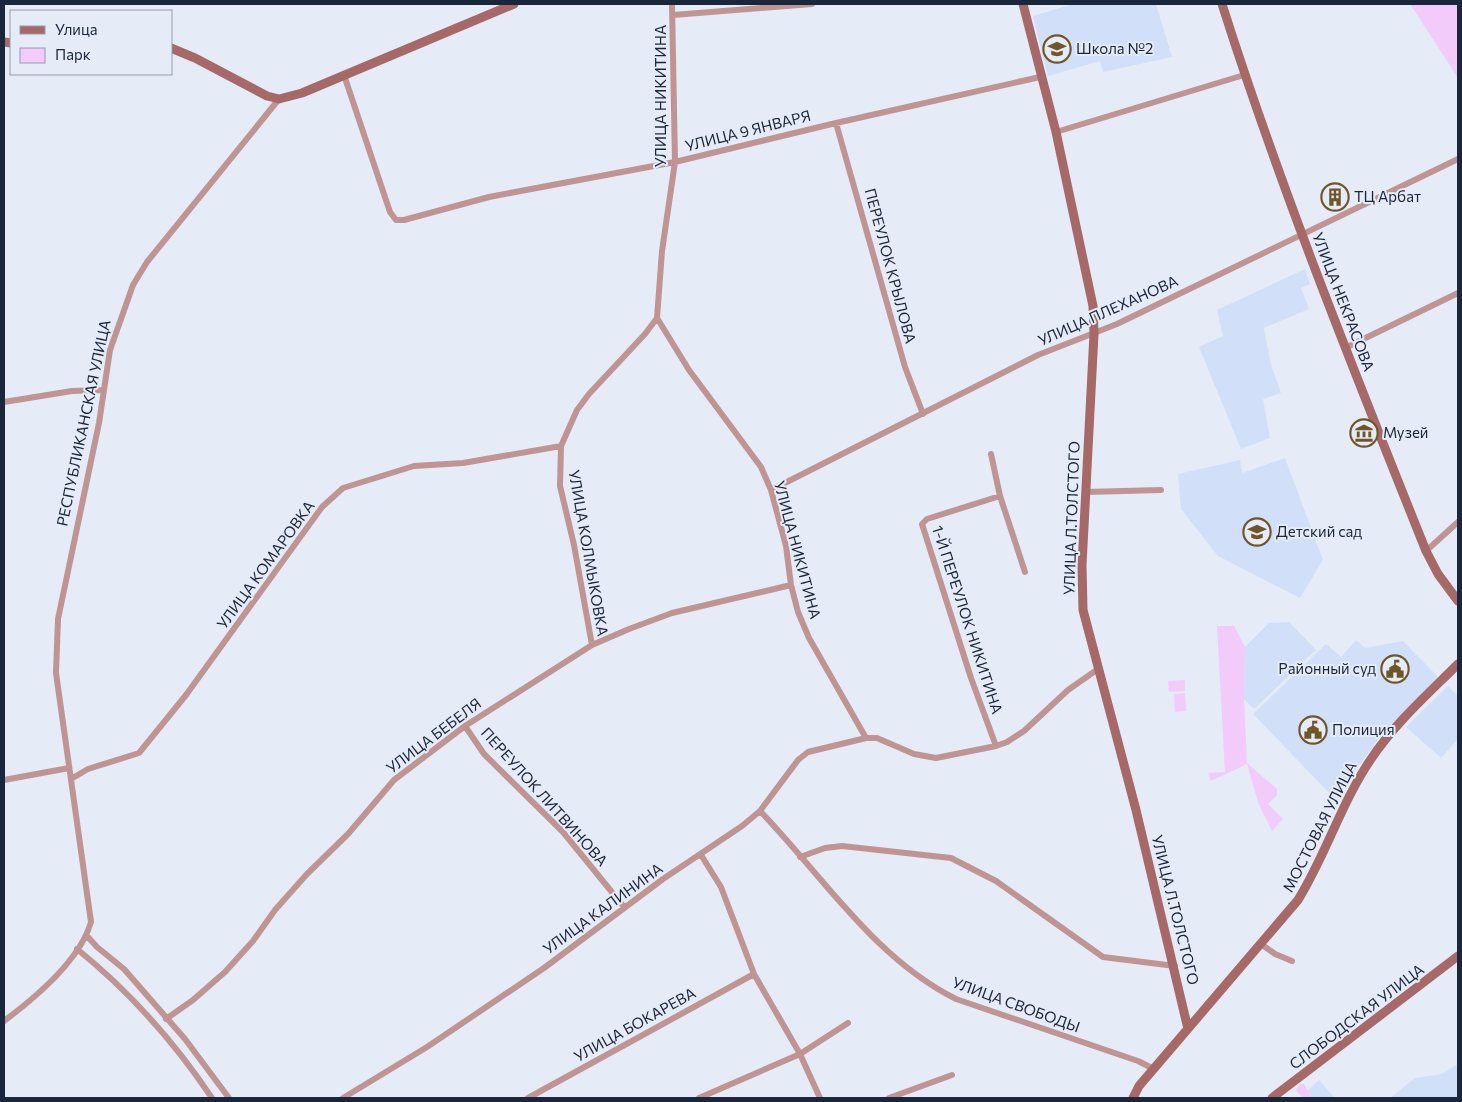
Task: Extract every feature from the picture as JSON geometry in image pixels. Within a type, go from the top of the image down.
[{"type":"street","points":[[172,48],[195,58],[268,96],[279,99],[302,93],[514,4]]},
{"type":"street","name":"УЛИЦА НИКИТИНА","points":[[672,4],[676,162],[662,251],[656,318],[688,370],[761,467],[771,490],[786,546],[791,585],[798,612],[809,638],[866,738]]},
{"type":"street","points":[[673,15],[812,4]]},
{"type":"street","name":"УЛИЦА Л.ТОЛСТОГО","points":[[1023,4],[1040,78],[1056,132],[1088,280],[1094,334],[1082,565],[1083,610],[1175,966],[1188,1029]]},
{"type":"street","name":"УЛИЦА НЕКРАСОВА","points":[[1222,4],[1244,75],[1345,348],[1426,552],[1438,574],[1458,601]]},
{"type":"street","name":"УЛИЦА 9 ЯНВАРЯ","points":[[344,75],[390,212],[396,220],[404,220],[489,197],[676,162],[836,123],[1040,78]]},
{"type":"street","points":[[1056,132],[1244,75]]},
{"type":"street","name":"РЕСПУБЛИКАНСКАЯ УЛИЦА","points":[[4,1021],[45,988],[78,949],[87,936],[91,922],[56,673],[58,618],[98,423],[110,350],[120,316],[133,285],[147,262],[279,99]]},
{"type":"street","name":"ПЕРЕУЛОК КРЫЛОВА","points":[[836,123],[905,367],[923,414]]},
{"type":"street","name":"УЛИЦА ПЛЕХАНОВА","points":[[771,490],[1038,355],[1094,334],[1458,159]]},
{"type":"street","points":[[1345,348],[1458,293]]},
{"type":"street","name":"УЛИЦА КОЛМЫКОВКА","points":[[592,646],[574,545],[560,486],[561,446],[567,429],[583,402],[645,334],[656,318]]},
{"type":"street","points":[[4,402],[55,393],[103,390]]},
{"type":"street","name":"УЛИЦА КОМАРОВКА","points":[[71,779],[88,769],[139,752],[186,695],[322,507],[343,488],[414,466],[463,463],[561,446]]},
{"type":"street","points":[[992,454],[1000,496],[1025,572]]},
{"type":"street","points":[[1086,492],[1161,490]]},
{"type":"street","name":"1-Й ПЕРЕУЛОК НИКИТИНА","points":[[996,746],[971,678],[922,524],[927,519],[1000,496]]},
{"type":"street","points":[[1426,552],[1458,522]]},
{"type":"street","name":"УЛИЦА БЕБЕЛЯ","points":[[166,1019],[193,1000],[225,972],[253,941],[282,903],[348,834],[394,780],[465,726],[592,646],[672,613],[791,585]]},
{"type":"street","name":"МОСТОВАЯ УЛИЦА","points":[[1133,1098],[1139,1086],[1298,900],[1312,877],[1354,786],[1371,758],[1402,722],[1458,664]]},
{"type":"street","points":[[866,738],[877,738],[914,754],[936,758],[996,746],[1007,742],[1024,731],[1068,690],[1098,669]]},
{"type":"street","name":"ПЕРЕУЛОК ЛИТВИНОВА","points":[[465,726],[484,754],[563,832],[624,907]]},
{"type":"street","name":"УЛИЦА КАЛИНИНА","points":[[343,1098],[427,1047],[544,968],[624,907],[701,855],[760,811],[798,760],[808,752],[866,738]]},
{"type":"street","points":[[4,780],[70,768]]},
{"type":"street","name":"УЛИЦА СВОБОДЫ","points":[[760,811],[858,922],[933,988],[956,999],[1138,1061],[1154,1069]]},
{"type":"street","points":[[800,856],[825,848],[842,846],[951,858],[996,881],[1103,957],[1175,966]]},
{"type":"street","points":[[701,855],[721,887],[754,974],[800,1054],[820,1098]]},
{"type":"street","points":[[87,936],[97,947],[124,969],[199,1056],[229,1098]]},
{"type":"street","points":[[1261,944],[1275,954],[1292,961]]},
{"type":"street","points":[[78,949],[97,965],[163,1033],[188,1062],[212,1098]]},
{"type":"street","name":"СЛОБОДСКАЯ УЛИЦА","points":[[1272,1098],[1458,956]]},
{"type":"street","name":"УЛИЦА БОКАРЕВА","points":[[528,1098],[754,974]]},
{"type":"street","points":[[699,1098],[800,1054],[848,1023]]},
{"type":"street","points":[[890,1098],[952,1075]]},
{"type":"shaded area","points":[[1073,4],[1156,4],[1172,57],[1103,72],[1100,61],[1048,76],[1033,16]]},
{"type":"shaded area","points":[[1305,269],[1310,284],[1301,288],[1309,309],[1264,328],[1271,365],[1281,393],[1263,399],[1270,438],[1241,449],[1199,347],[1223,336],[1217,310]]},
{"type":"shaded area","name":"Детский сад","points":[[1285,458],[1323,560],[1300,598],[1218,556],[1181,509],[1178,474],[1240,460],[1242,473]]},
{"type":"shaded area","points":[[1289,622],[1316,650],[1254,709],[1244,699],[1245,647],[1269,623]]},
{"type":"shaded area","points":[[1356,640],[1365,648],[1403,641],[1439,678],[1381,735],[1335,799],[1253,714],[1326,644],[1341,657]]},
{"type":"shaded area","points":[[1448,686],[1458,696],[1458,739],[1441,758],[1406,727]]},
{"type":"shaded area","points":[[1458,1064],[1458,1098],[1390,1098],[1415,1078],[1442,1074]]},
{"type":"shaded area","points":[[1319,1080],[1335,1098],[1312,1098],[1307,1091]]},
{"type":"green space","points":[[1410,4],[1458,4],[1458,78]]},
{"type":"green space","points":[[1217,626],[1234,626],[1245,647],[1244,700],[1247,763],[1277,789],[1277,795],[1268,804],[1283,819],[1272,831],[1259,805],[1247,764],[1211,781],[1208,773],[1225,772]]},
{"type":"green space","points":[[1185,680],[1185,691],[1169,692],[1168,681]]},
{"type":"green space","points":[[1185,693],[1186,711],[1175,712],[1174,694]]},
{"type":"green space","points":[[1300,1084],[1304,1084],[1312,1098],[1303,1098],[1296,1090]]},
{"type":"place","name":"Школа №2","points":[[1057,49]]},
{"type":"place","name":"ТЦ Арбат","points":[[1335,197]]},
{"type":"place","name":"Музей","points":[[1364,433]]},
{"type":"place","name":"Детский сад","points":[[1257,532]]},
{"type":"place","name":"Районный суд","points":[[1395,669]]},
{"type":"place","name":"Полиция","points":[[1313,730]]}]
